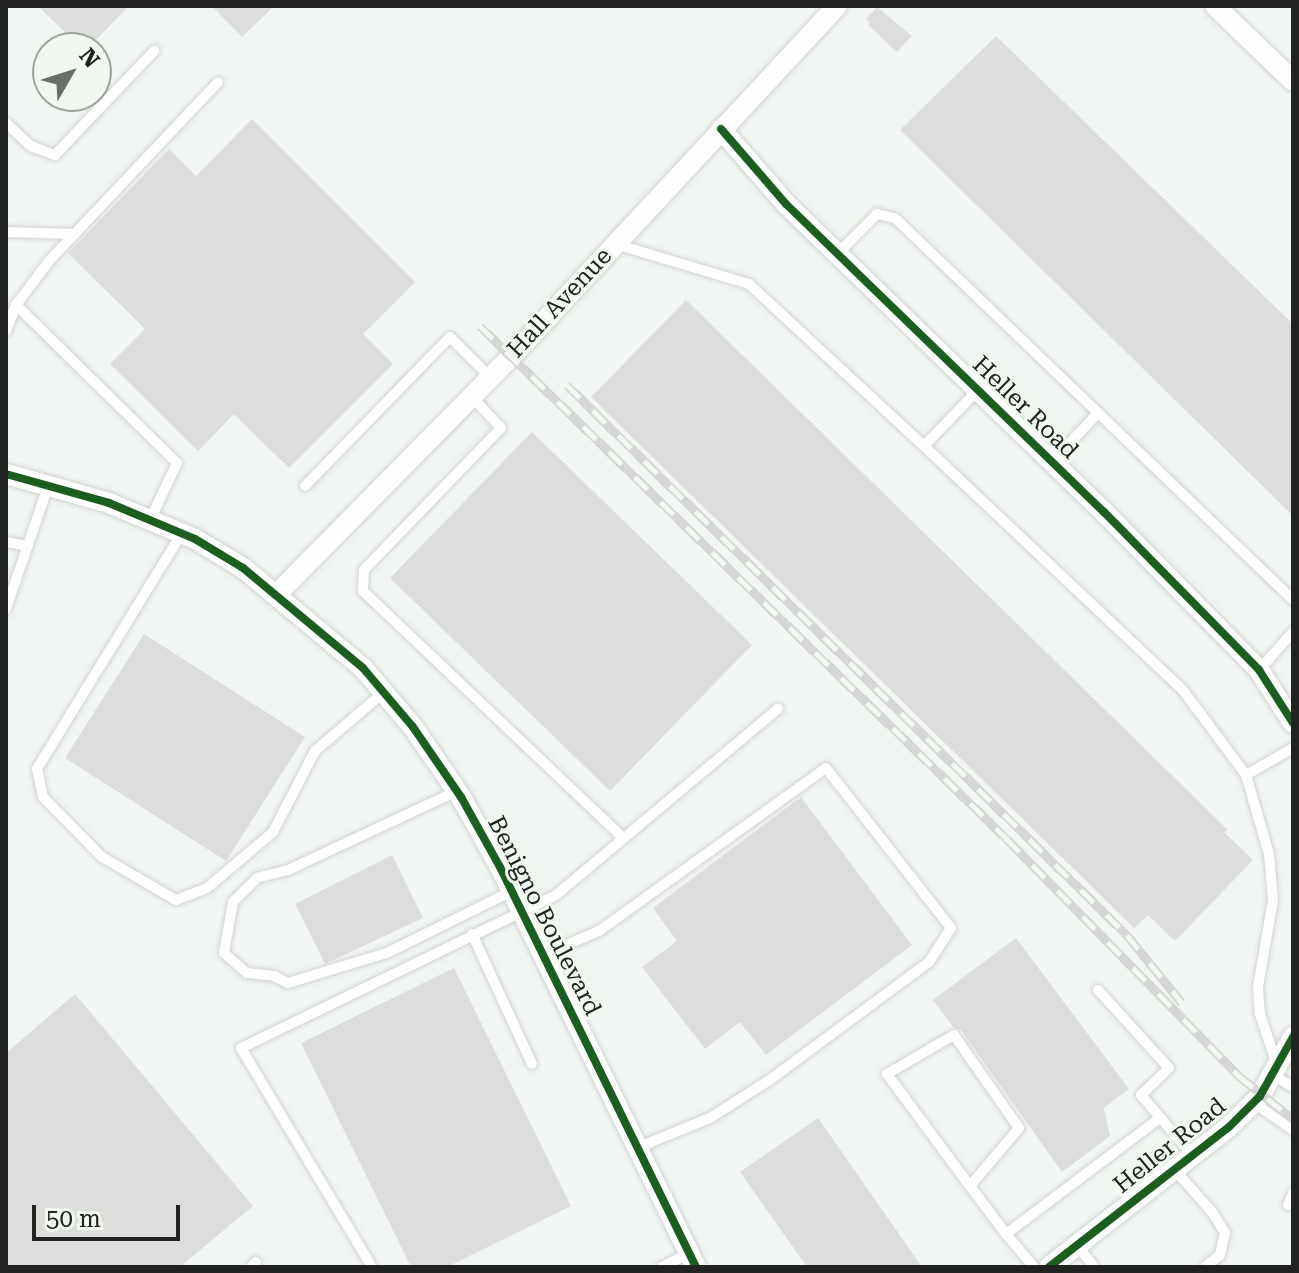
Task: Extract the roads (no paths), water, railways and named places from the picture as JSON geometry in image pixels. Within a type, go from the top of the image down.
[{"type":"street","name":"Hall Avenue","points":[[277,594],[491,378],[837,6]]},
{"type":"street","points":[[1215,6],[1293,81]]},
{"type":"street","name":"Heller Road","points":[[721,129],[786,204],[1052,462],[1259,670],[1293,723]]},
{"type":"street","name":"Benigno Boulevard","points":[[6,474],[109,503],[182,533],[243,568],[363,668],[384,692],[413,727],[457,791],[517,901],[692,1260]]},
{"type":"street","name":"Heller Road","points":[[1049,1267],[1254,1103],[1276,1071],[1293,1037]]},
{"type":"lane","points":[[6,123],[31,146],[55,155],[154,51]]},
{"type":"lane","points":[[6,331],[16,305],[74,234],[218,82]]},
{"type":"lane","points":[[837,254],[877,214],[895,218],[1293,600]]},
{"type":"lane","points":[[6,232],[74,234]]},
{"type":"lane","points":[[615,244],[749,284],[1182,689],[1246,775],[1269,854],[1273,900],[1258,987],[1260,1014],[1276,1071],[1293,1087]]},
{"type":"lane","points":[[16,305],[177,463],[150,520]]},
{"type":"lane","points":[[305,486],[450,337],[491,378]]},
{"type":"lane","points":[[924,446],[978,390]]},
{"type":"lane","points":[[472,397],[501,428],[364,570],[363,591],[623,838]]},
{"type":"lane","points":[[1052,462],[1098,413]]},
{"type":"lane","points":[[6,609],[48,486]]},
{"type":"lane","points":[[182,533],[37,769],[43,797],[102,857],[176,900],[207,888],[273,832],[315,751],[384,692]]},
{"type":"lane","points":[[6,542],[28,546]]},
{"type":"lane","points":[[1259,670],[1293,632]]},
{"type":"lane","points":[[457,791],[288,870],[257,878],[233,902],[224,953],[247,973],[274,976],[288,983],[387,953],[517,901],[556,895],[778,709]]},
{"type":"lane","points":[[1246,775],[1293,748]]},
{"type":"lane","points":[[543,955],[599,931],[826,768],[951,928],[929,962],[771,1079],[710,1118],[636,1148]]},
{"type":"lane","points":[[372,1267],[241,1048],[472,934],[517,901]]},
{"type":"lane","points":[[472,934],[532,1064]]},
{"type":"lane","points":[[1098,990],[1169,1068],[1141,1095],[1192,1155]]},
{"type":"lane","points":[[970,1186],[1019,1128],[954,1035],[887,1074],[970,1186],[1006,1234],[1034,1267]]},
{"type":"lane","points":[[1254,1103],[1293,1130]]},
{"type":"lane","points":[[1006,1234],[1160,1118]]},
{"type":"lane","points":[[1174,1169],[1212,1212],[1225,1233],[1220,1255],[1205,1267]]},
{"type":"lane","points":[[1288,1205],[1293,1193]]},
{"type":"lane","points":[[1077,1245],[1094,1267]]},
{"type":"lane","points":[[662,1267],[692,1260]]},
{"type":"railway","points":[[480,326],[1007,839],[1239,1076],[1293,1119]]},
{"type":"railway","points":[[567,385],[1127,935],[1182,1003]]}]
